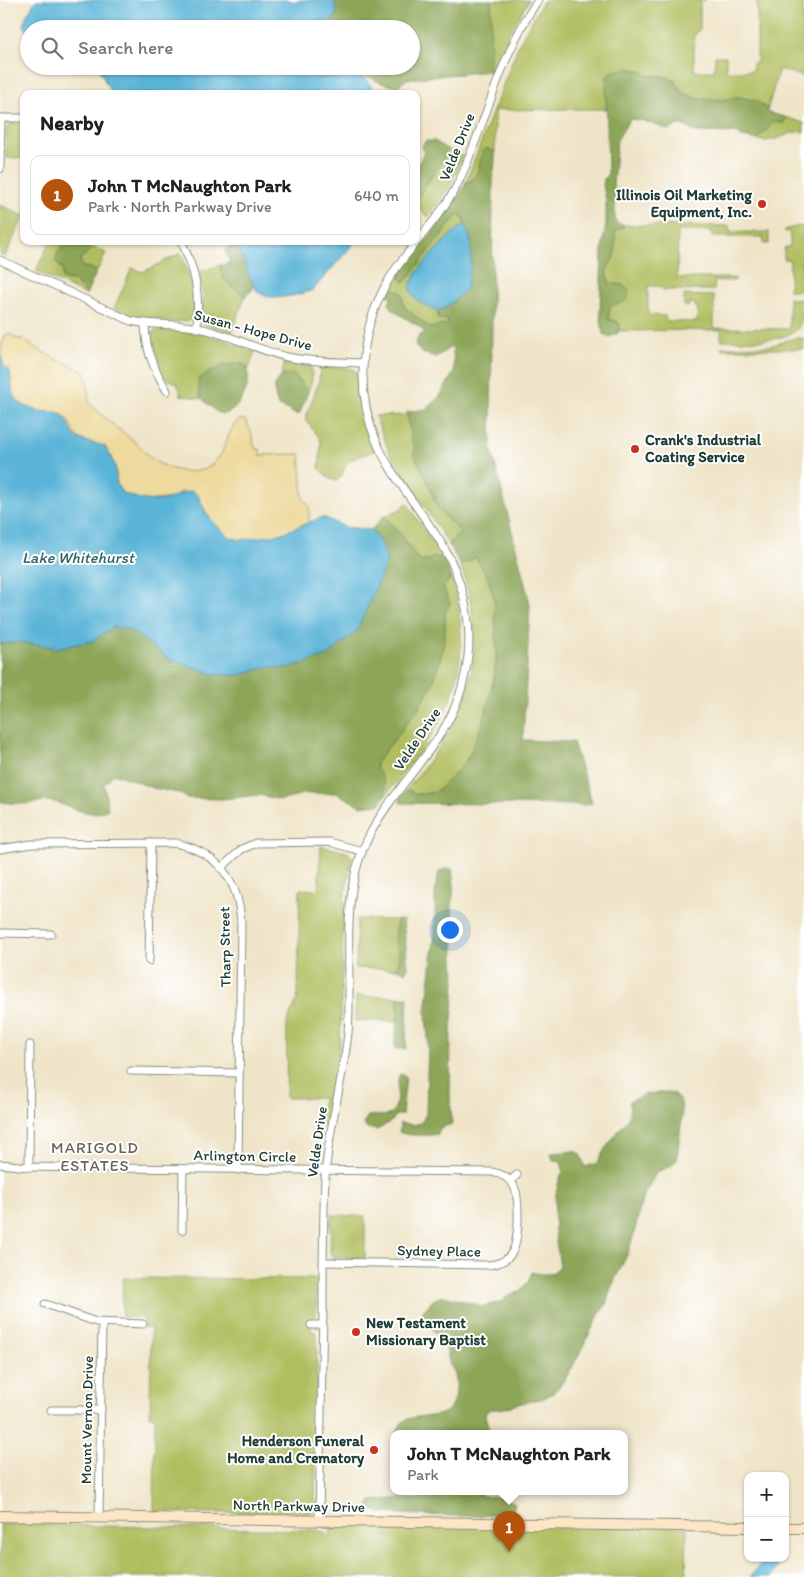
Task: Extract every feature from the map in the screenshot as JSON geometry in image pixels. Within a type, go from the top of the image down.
[{"type":"main road","name":"North Parkway Drive","points":[[0,1516],[744,1527]]},
{"type":"main road","points":[[789,1528],[804,1528]]},
{"type":"street","name":"Velde Drive","points":[[420,237],[438,215],[456,186],[504,63],[520,28],[538,0]]},
{"type":"street","points":[[0,169],[0,118],[20,118]]},
{"type":"street","points":[[183,245],[197,283],[197,328]]},
{"type":"street","name":"Velde Drive","points":[[319,1521],[326,1171],[347,1035],[351,901],[355,873],[362,852],[378,818],[429,750],[450,717],[463,680],[467,661],[468,639],[465,606],[454,567],[443,546],[390,468],[373,432],[365,402],[363,363],[368,331],[377,301],[395,268],[414,245]]},
{"type":"street","name":"Susan - Hope Drive","points":[[0,260],[119,316],[145,324],[197,328],[229,336],[286,356],[312,361],[363,363]]},
{"type":"street","points":[[145,324],[150,359],[167,391]]},
{"type":"street","points":[[221,868],[242,849],[256,843],[329,842],[362,852]]},
{"type":"street","points":[[149,961],[151,843]]},
{"type":"street","name":"Tharp Street","points":[[0,849],[32,844],[175,843],[204,854],[221,868],[234,887],[241,914],[238,1170]]},
{"type":"street","points":[[0,933],[51,934]]},
{"type":"street","points":[[28,1167],[30,1045]]},
{"type":"street","points":[[131,1072],[239,1073]]},
{"type":"street","name":"Arlington Circle","points":[[0,1164],[28,1167],[492,1172],[501,1174],[510,1181]]},
{"type":"street","points":[[182,1230],[183,1169]]},
{"type":"street","points":[[510,1181],[518,1175]]},
{"type":"street","name":"Sydney Place","points":[[323,1262],[496,1264],[508,1258],[516,1246],[517,1193],[510,1181]]},
{"type":"street","points":[[45,1304],[87,1320],[102,1323],[143,1324]]},
{"type":"street","name":"Mount Vernon Drive","points":[[99,1517],[102,1323]]},
{"type":"street","points":[[311,1325],[322,1325]]},
{"type":"street","points":[[51,1410],[101,1410]]},
{"type":"green space","points":[[334,0],[491,0],[490,71],[407,79],[397,87],[371,78],[366,75],[420,75],[420,20],[334,20],[336,4]]},
{"type":"green space","points":[[491,0],[529,0],[510,32],[494,72],[490,71]]},
{"type":"green space","points":[[544,0],[706,0],[700,1],[700,29],[694,36],[694,71],[714,71],[715,56],[726,56],[726,71],[753,71],[753,63],[757,63],[757,0],[803,0],[804,77],[779,69],[768,108],[758,101],[738,97],[721,100],[699,99],[685,94],[675,81],[661,75],[648,76],[641,71],[632,69],[614,71],[607,96],[606,109],[495,110],[495,152],[491,152],[488,149],[482,151],[474,178],[465,184],[517,49]]},
{"type":"green space","points":[[629,68],[644,72],[648,76],[669,77],[675,81],[685,94],[699,99],[721,100],[738,97],[758,101],[768,108],[767,112],[785,117],[786,120],[783,123],[773,122],[761,134],[758,140],[742,137],[736,133],[693,131],[682,125],[669,130],[644,121],[630,119],[617,140],[613,184],[615,219],[617,223],[624,227],[616,230],[615,254],[607,270],[610,283],[623,285],[629,291],[628,297],[624,302],[610,306],[608,319],[618,322],[620,325],[618,333],[609,337],[603,334],[600,312],[602,250],[606,223],[606,200],[603,185],[604,179],[608,174],[606,87],[610,72]]},
{"type":"green space","points":[[318,75],[332,75],[325,78],[319,78]]},
{"type":"green space","points":[[785,117],[804,123],[804,132],[794,132],[777,139],[758,140],[761,134],[773,122],[783,123],[786,120]]},
{"type":"green space","points":[[11,123],[20,124],[20,158],[6,158],[6,128]]},
{"type":"green space","points":[[425,141],[435,141],[447,149],[444,158],[420,194],[420,160],[424,152],[422,146]]},
{"type":"green space","points":[[485,148],[495,152],[493,183],[491,447],[530,604],[523,740],[573,742],[592,803],[586,805],[400,803],[401,797],[406,791],[411,791],[415,794],[435,793],[467,761],[484,719],[497,661],[494,598],[487,576],[475,557],[469,562],[460,564],[449,545],[461,533],[438,509],[427,480],[414,454],[415,447],[408,424],[407,412],[426,409],[440,396],[454,372],[453,348],[451,347],[436,357],[422,353],[415,346],[419,335],[422,335],[424,332],[389,305],[391,297],[387,294],[391,287],[402,293],[404,307],[430,328],[448,324],[447,320],[438,319],[438,311],[447,307],[471,241],[463,217],[458,214],[406,281],[403,282],[400,278],[400,273],[441,221],[465,184],[473,180],[478,172],[482,151]]},
{"type":"green space","points":[[447,149],[463,156],[449,187],[428,217],[420,210],[420,194],[444,158]]},
{"type":"green space","points":[[0,205],[20,214],[20,225],[5,257],[0,254]]},
{"type":"green space","points":[[458,214],[463,217],[465,224],[434,251],[410,284],[426,306],[438,311],[438,319],[447,319],[449,324],[430,328],[404,307],[402,293],[391,287],[400,273],[400,278],[406,281]]},
{"type":"green space","points":[[623,225],[729,226],[730,232],[769,232],[769,244],[764,244],[763,237],[712,237],[711,231],[678,231],[677,278],[735,278],[735,281],[715,281],[714,290],[664,290],[659,286],[648,286],[648,315],[665,316],[666,321],[697,322],[698,307],[695,307],[695,303],[689,303],[689,306],[684,306],[684,295],[714,296],[714,328],[789,329],[789,298],[800,300],[800,324],[795,331],[787,335],[764,340],[721,340],[721,330],[619,331],[613,320],[608,319],[610,306],[623,285],[610,283],[607,270],[615,254],[616,230],[623,229]]},
{"type":"green space","points":[[798,226],[804,227],[801,287],[796,291],[789,290],[790,260],[784,259],[784,248],[790,246],[790,233],[784,231]]},
{"type":"green space","points":[[48,245],[65,245],[56,262],[63,271],[62,274],[65,281],[73,281],[87,293],[86,295],[36,271]]},
{"type":"green space","points":[[64,245],[91,246],[89,251],[80,259],[82,267],[97,271],[87,293],[73,281],[62,279],[63,271],[55,260]]},
{"type":"green space","points":[[231,245],[238,245],[253,285],[252,290],[245,297],[223,277],[220,267],[230,262],[225,250]]},
{"type":"green space","points":[[91,246],[106,253],[97,271],[82,267],[80,259]]},
{"type":"green space","points":[[181,253],[192,287],[194,305],[190,320],[172,322],[152,320],[131,315],[114,308],[132,268],[143,272]]},
{"type":"green space","points":[[223,264],[220,267],[223,277],[245,297],[232,332],[205,324],[202,319],[203,297],[199,272]]},
{"type":"green space","points":[[155,330],[198,333],[221,339],[255,352],[248,371],[247,367],[224,365],[205,375],[199,394],[201,399],[180,395],[177,384],[163,375],[157,364],[151,335]]},
{"type":"green space","points":[[798,337],[804,339],[804,349],[721,349],[721,347],[770,346]]},
{"type":"green space","points":[[285,362],[311,367],[312,381],[308,392],[299,380],[284,375],[281,376]]},
{"type":"green space","points":[[241,363],[247,367],[248,383],[245,393],[234,409],[224,414],[218,412],[206,403],[202,397],[199,391],[198,379],[224,365]]},
{"type":"green space","points":[[324,367],[351,368],[356,372],[364,422],[374,451],[350,461],[337,481],[327,476],[319,468],[321,443],[319,437],[305,420],[319,381],[320,369]]},
{"type":"green space","points":[[293,374],[308,392],[300,413],[297,415],[278,405],[275,394],[277,380],[286,375]]},
{"type":"green space","points":[[408,415],[411,438],[415,447],[414,454],[427,480],[438,509],[462,533],[454,538],[449,545],[389,451],[375,416]]},
{"type":"green space","points":[[407,503],[443,559],[436,557],[420,562],[401,535],[384,516],[399,510]]},
{"type":"green space","points":[[384,516],[401,535],[420,562],[436,557],[443,559],[449,570],[449,577],[443,587],[450,604],[445,612],[445,636],[433,683],[417,710],[376,763],[376,768],[385,786],[383,799],[380,804],[361,806],[336,793],[301,794],[281,800],[259,795],[222,799],[187,798],[179,793],[153,788],[116,774],[104,784],[108,809],[100,812],[84,812],[60,804],[42,801],[24,804],[0,802],[0,644],[20,642],[57,648],[93,641],[113,627],[128,629],[171,660],[216,675],[240,675],[265,667],[287,668],[382,545],[371,530]]},
{"type":"green space","points":[[475,557],[490,580],[496,616],[496,657],[489,701],[476,741],[457,773],[434,791],[406,791],[447,735],[458,715],[466,694],[474,651],[474,630],[467,586],[460,564],[469,562]]},
{"type":"green space","points":[[451,575],[460,618],[461,639],[460,660],[456,680],[441,720],[424,746],[385,797],[384,787],[377,771],[376,763],[417,710],[433,683],[445,636],[445,612],[450,604],[443,587],[449,581]]},
{"type":"green space","points":[[321,846],[348,852],[352,858],[344,899],[340,1042],[326,1127],[318,1126],[323,1098],[286,1098],[287,1022],[297,1000],[298,993],[300,889],[318,890]]},
{"type":"green space","points":[[447,868],[452,869],[454,884],[452,906],[455,983],[451,1032],[450,1097],[452,1124],[440,1128],[438,1134],[407,1134],[399,1132],[400,1123],[413,1125],[421,1123],[426,1114],[428,1040],[426,1013],[435,931],[435,889],[439,872]]},
{"type":"green space","points":[[357,919],[397,920],[395,936],[400,955],[397,969],[356,968]]},
{"type":"green space","points":[[397,920],[403,920],[408,968],[405,972],[397,969],[400,955],[395,943]]},
{"type":"green space","points":[[356,996],[398,997],[398,1021],[355,1021]]},
{"type":"green space","points":[[398,997],[408,997],[406,1049],[395,1049]]},
{"type":"green space","points":[[400,1074],[406,1076],[402,1115],[396,1115],[392,1121],[377,1130],[366,1128],[363,1123],[368,1116],[386,1116],[395,1108]]},
{"type":"green space","points":[[669,1092],[674,1094],[681,1102],[682,1115],[677,1160],[671,1166],[657,1172],[643,1196],[627,1255],[611,1288],[606,1305],[572,1368],[560,1386],[544,1398],[487,1411],[485,1415],[489,1430],[398,1430],[402,1423],[410,1418],[441,1414],[450,1409],[455,1398],[456,1377],[449,1362],[447,1351],[422,1312],[434,1299],[443,1296],[473,1303],[481,1307],[503,1301],[507,1296],[519,1292],[528,1282],[532,1272],[547,1274],[556,1270],[559,1267],[559,1263],[555,1236],[555,1201],[563,1171],[561,1161],[553,1160],[551,1153],[574,1151],[580,1153],[585,1167],[597,1163],[629,1117],[630,1101],[646,1094]]},
{"type":"green space","points":[[331,1215],[365,1216],[365,1258],[332,1256],[330,1252]]},
{"type":"green space","points":[[123,1278],[317,1279],[316,1316],[311,1320],[311,1330],[317,1335],[315,1508],[312,1512],[304,1514],[154,1512],[155,1417],[150,1416],[151,1328],[144,1328],[144,1318],[122,1317]]},
{"type":"green space","points":[[424,1495],[483,1495],[515,1503],[512,1514],[479,1516],[380,1513],[369,1506],[371,1501],[402,1498],[419,1499]]},
{"type":"green space","points":[[331,1521],[687,1527],[686,1577],[0,1577],[0,1524],[313,1530],[324,1532],[330,1538]]},
{"type":"sand","points":[[7,334],[17,339],[24,339],[45,354],[85,372],[89,402],[151,458],[165,466],[192,472],[208,467],[219,457],[231,430],[239,420],[245,420],[251,431],[255,449],[260,449],[260,455],[300,454],[303,499],[309,506],[309,523],[275,535],[255,539],[234,539],[224,534],[214,525],[198,495],[181,492],[173,498],[145,501],[122,493],[117,484],[115,465],[95,443],[86,441],[76,435],[70,423],[62,414],[33,409],[17,401],[14,397],[10,372],[4,366],[1,349]]},
{"type":"water","points":[[36,0],[288,0],[297,2],[300,0],[334,0],[337,12],[334,20],[25,20]]},
{"type":"water","points":[[102,75],[318,75],[319,78],[325,78],[333,75],[363,75],[374,90],[110,90]]},
{"type":"water","points":[[465,224],[471,242],[471,266],[466,289],[447,307],[438,311],[422,304],[415,298],[411,291],[411,284],[422,265],[431,255]]},
{"type":"water","points":[[237,245],[352,245],[313,290],[300,294],[285,297],[262,295],[257,291],[249,276]]},
{"type":"water","name":"Lake Whitehurst","points":[[0,356],[4,366],[9,371],[12,389],[17,400],[36,410],[59,413],[64,416],[75,436],[85,441],[105,446],[115,465],[117,484],[122,493],[141,499],[160,501],[192,491],[198,495],[206,513],[218,527],[229,537],[240,540],[280,534],[323,517],[345,527],[371,530],[382,545],[387,561],[357,631],[328,656],[287,668],[265,667],[240,675],[216,675],[171,660],[128,629],[113,627],[93,641],[57,648],[20,642],[0,644]]},
{"type":"water","points":[[763,1562],[781,1562],[771,1577],[750,1577]]},
{"type":"place","name":"Illinois Oil Marketing Equipment, Inc.","points":[[762,204]]},
{"type":"place","name":"Crank's Industrial Coating Service","points":[[635,449]]},
{"type":"place","name":"New Testament Missionary Baptist","points":[[356,1332]]},
{"type":"place","name":"Henderson Funeral Home and Crematory","points":[[374,1450]]},
{"type":"place","name":"John T McNaughton Park","points":[[509,1552]]},
{"type":"district","name":"MARIGOLD ESTATES","points":[[95,1156]]}]
